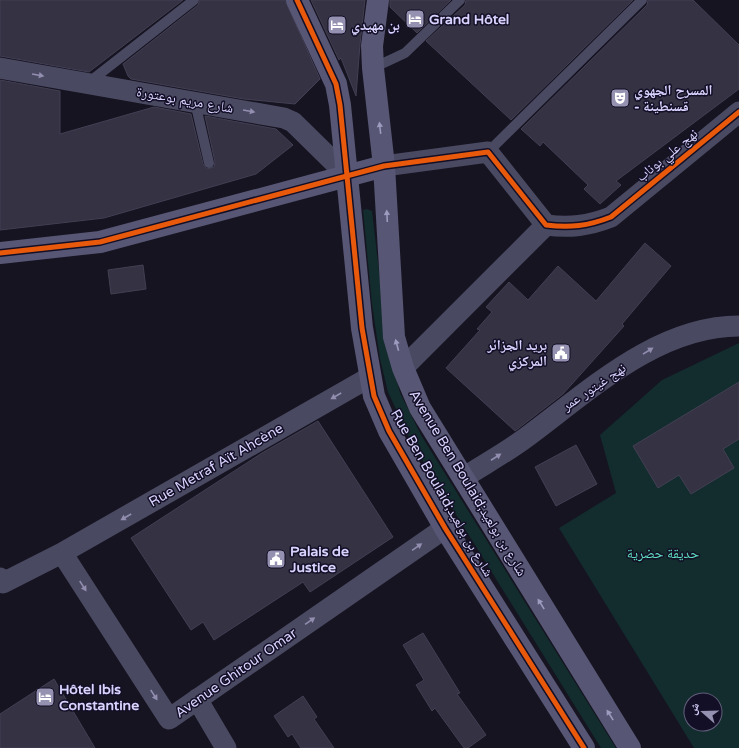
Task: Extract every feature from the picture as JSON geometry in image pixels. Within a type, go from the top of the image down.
[{"type":"street","name":"Rue Ben Boulaid;شارع بن بولعيد","points":[[297,0],[336,84],[340,105],[348,176],[362,328],[374,396],[389,431],[445,528],[584,748]]},
{"type":"street","name":"Avenue Ben Boulaid;شارع بن بولعيد","points":[[378,0],[372,46],[372,68],[384,166],[394,337],[403,368],[420,408],[630,748]]},
{"type":"street","name":"شارع مريم بوعتورة","points":[[0,68],[269,114],[293,122],[348,176]]},
{"type":"street","name":"نهج علي بوناب","points":[[546,225],[578,227],[594,224],[611,217],[739,112]]},
{"type":"street","points":[[0,253],[100,242],[384,166],[488,152],[546,225],[403,368]]},
{"type":"street","name":"نهج غيتور عمر","points":[[463,478],[524,438],[552,416],[655,347],[701,330],[739,326]]},
{"type":"street","name":"Rue Metraf Aït Ahcène","points":[[0,578],[3,583],[62,553],[370,377]]},
{"type":"street","name":"Avenue Ghitour Omar","points":[[62,553],[169,719],[445,528]]},
{"type":"street","points":[[197,699],[226,748]]},
{"type":"lane","points":[[87,84],[194,0]]},
{"type":"lane","points":[[372,68],[405,53],[460,0]]},
{"type":"lane","points":[[488,152],[642,0]]},
{"type":"lane","points":[[196,102],[210,163]]},
{"type":"green space","points":[[367,209],[372,211],[383,305],[393,365],[400,393],[421,435],[616,748],[601,748],[411,442],[388,392],[380,359],[372,304],[363,210]]},
{"type":"green space","name":"حديقة حضرية","points":[[739,343],[739,748],[694,748],[684,732],[723,732],[723,692],[683,692],[683,730],[559,528],[616,493],[600,435],[662,380]]},
{"type":"building","points":[[0,0],[183,0],[89,72],[0,56]]},
{"type":"building","points":[[200,0],[285,0],[320,79],[295,104],[244,99],[131,79],[128,76],[123,64],[198,5]]},
{"type":"building","points":[[311,0],[365,0],[356,96],[341,58],[339,60]]},
{"type":"building","name":"Grand Hôtel","points":[[390,0],[451,0],[417,33],[390,7]]},
{"type":"building","points":[[466,0],[633,0],[511,120],[426,41],[465,5]]},
{"type":"building","name":"المسرح الجهوي - قسنطينة","points":[[648,0],[693,0],[739,45],[739,89],[616,181],[621,185],[600,204],[584,189],[588,185],[543,142],[540,146],[521,129],[647,5]]},
{"type":"building","points":[[0,80],[60,91],[60,134],[154,107],[191,114],[203,164],[207,169],[214,167],[215,162],[205,116],[276,129],[293,145],[256,174],[104,218],[0,230]]},
{"type":"building","name":"بريد الجزائر المركزي","points":[[645,243],[671,266],[622,324],[624,326],[563,394],[515,431],[446,368],[480,330],[477,329],[492,312],[486,307],[509,282],[528,300],[558,266],[596,301]]},
{"type":"building","points":[[143,265],[146,289],[111,294],[108,270]]},
{"type":"building","points":[[739,382],[739,439],[723,449],[734,468],[691,494],[679,475],[658,488],[633,446]]},
{"type":"building","name":"Palais de Justice","points":[[318,421],[393,537],[310,592],[303,582],[214,640],[203,622],[191,630],[131,538],[262,453]]},
{"type":"building","points":[[576,445],[597,484],[556,506],[535,467]]},
{"type":"building","points":[[423,633],[460,693],[457,694],[486,735],[468,748],[464,748],[435,708],[432,711],[416,685],[424,680],[403,645]]},
{"type":"building","name":"Hôtel Ibis Constantine","points":[[54,679],[95,748],[0,748],[0,714]]},
{"type":"building","points":[[303,696],[317,717],[314,719],[334,748],[301,748],[292,734],[288,737],[274,716]]},
{"type":"cycle path","points":[[297,0],[336,84],[340,105],[362,328],[374,396],[389,431],[445,528],[584,748]]},
{"type":"cycle path","points":[[0,253],[100,242],[384,166],[488,152],[546,225],[571,226],[587,224],[611,217],[739,112]]},
{"type":"place","name":"Grand Hôtel","points":[[415,19]]},
{"type":"place","name":"بن مهيدي","points":[[337,25]]},
{"type":"place","name":"المسرح الجهوي - قسنطينة","points":[[620,98]]},
{"type":"place","name":"بريد الجزائر المركزي","points":[[561,353]]},
{"type":"place","name":"Palais de Justice","points":[[276,559]]},
{"type":"place","name":"Hôtel Ibis Constantine","points":[[45,697]]}]
